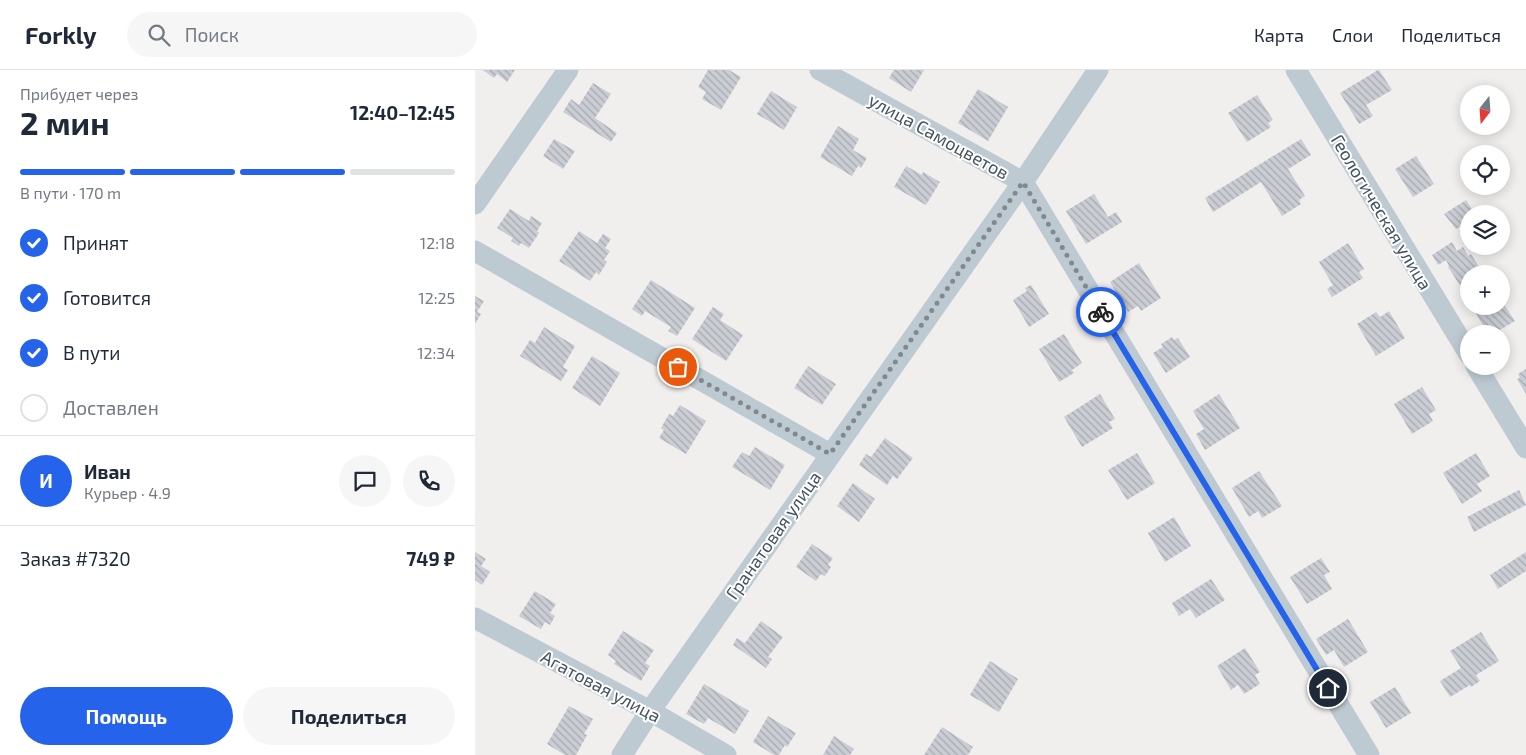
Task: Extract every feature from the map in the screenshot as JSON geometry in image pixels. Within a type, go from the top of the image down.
[{"type":"street","points":[[475,204],[567,70]]},
{"type":"street","name":"улица Самоцветов","points":[[820,70],[1023,182],[1369,755]]},
{"type":"street","name":"Гранатовая улица","points":[[621,755],[830,454],[1023,182],[1097,70]]},
{"type":"street","name":"Геологическая улица","points":[[1296,70],[1460,339]]},
{"type":"street","points":[[475,252],[830,454]]},
{"type":"street","points":[[1482,375],[1526,448]]},
{"type":"street","name":"Агатовая улица","points":[[475,618],[650,711],[726,755]]},
{"type":"building","points":[[483,70],[515,70],[507,82],[497,74],[494,78]]},
{"type":"building","points":[[708,70],[729,70],[741,77],[721,110],[702,99],[706,92],[698,87]]},
{"type":"building","points":[[894,70],[924,70],[911,92],[889,78]]},
{"type":"building","points":[[1378,70],[1392,90],[1366,105],[1373,116],[1359,124],[1340,93]]},
{"type":"building","points":[[593,83],[611,94],[595,118],[617,133],[611,142],[563,112],[571,99],[579,105]]},
{"type":"building","points":[[978,89],[1008,107],[988,141],[958,123]]},
{"type":"building","points":[[771,91],[797,107],[784,130],[757,114]]},
{"type":"building","points":[[1257,95],[1273,120],[1268,123],[1271,127],[1247,142],[1228,113]]},
{"type":"building","points":[[838,126],[859,139],[853,150],[867,158],[861,168],[858,166],[852,176],[820,157]]},
{"type":"building","points":[[554,139],[575,151],[563,169],[543,156]]},
{"type":"building","points":[[1301,139],[1311,155],[1288,169],[1305,196],[1299,200],[1301,204],[1282,216],[1261,182],[1213,212],[1205,198]]},
{"type":"building","points":[[1416,156],[1434,184],[1413,197],[1395,169]]},
{"type":"building","points":[[906,166],[922,175],[923,172],[940,182],[926,205],[894,187]]},
{"type":"building","points":[[1094,194],[1108,217],[1116,212],[1122,222],[1086,244],[1066,211]]},
{"type":"building","points":[[1466,200],[1469,205],[1460,205],[1460,227],[1456,229],[1444,214]]},
{"type":"building","points":[[510,209],[529,221],[531,216],[542,223],[537,231],[539,233],[529,248],[521,243],[519,246],[511,241],[513,238],[497,228]]},
{"type":"building","points":[[579,231],[597,243],[603,234],[611,239],[605,248],[610,251],[604,260],[607,262],[599,275],[596,272],[590,281],[559,261]]},
{"type":"building","points":[[1452,242],[1457,251],[1460,249],[1460,255],[1472,255],[1478,265],[1460,265],[1460,285],[1448,267],[1446,260],[1438,265],[1432,255]]},
{"type":"building","points":[[1348,243],[1364,269],[1359,272],[1363,278],[1332,297],[1327,289],[1333,285],[1319,262]]},
{"type":"building","points":[[1139,263],[1161,298],[1141,311],[1138,306],[1128,312],[1110,282]]},
{"type":"building","points":[[651,280],[695,308],[677,336],[668,331],[671,327],[645,311],[642,316],[632,309]]},
{"type":"building","points":[[1031,285],[1049,314],[1029,327],[1013,300],[1027,291],[1025,288]]},
{"type":"building","points":[[475,296],[484,301],[477,312],[481,314],[475,324]]},
{"type":"building","points":[[713,307],[724,314],[720,320],[743,335],[726,361],[692,339]]},
{"type":"building","points":[[1389,311],[1405,338],[1376,356],[1357,324],[1376,312],[1380,317]]},
{"type":"building","points":[[1510,314],[1515,321],[1508,325],[1483,325],[1477,315]]},
{"type":"building","points":[[544,327],[575,346],[563,367],[568,370],[561,381],[520,356],[530,340],[535,343]]},
{"type":"building","points":[[1064,334],[1082,363],[1072,370],[1074,373],[1059,382],[1039,349]]},
{"type":"building","points":[[1172,337],[1174,340],[1178,338],[1190,357],[1166,373],[1153,353],[1163,347],[1161,344]]},
{"type":"building","points":[[592,356],[620,373],[600,406],[572,388]]},
{"type":"building","points":[[808,366],[836,384],[822,405],[794,388]]},
{"type":"building","points":[[1526,369],[1526,394],[1517,379],[1520,378],[1518,374]]},
{"type":"building","points":[[1422,387],[1436,410],[1429,414],[1433,421],[1412,434],[1394,404]]},
{"type":"building","points":[[1100,394],[1115,419],[1109,422],[1113,428],[1082,447],[1064,417]]},
{"type":"building","points":[[1219,394],[1240,428],[1205,450],[1196,434],[1204,429],[1193,411]]},
{"type":"building","points":[[680,405],[706,421],[686,454],[659,438],[664,430],[661,428],[669,414],[673,416]]},
{"type":"building","points":[[885,438],[913,458],[897,479],[893,476],[887,485],[859,465],[866,454],[871,457]]},
{"type":"building","points":[[755,447],[785,465],[770,490],[732,467],[742,452],[749,456]]},
{"type":"building","points":[[1137,453],[1155,483],[1127,500],[1108,470]]},
{"type":"building","points":[[1476,453],[1490,476],[1477,484],[1482,491],[1462,504],[1443,473]]},
{"type":"building","points":[[1259,471],[1282,506],[1262,518],[1258,511],[1249,517],[1232,488]]},
{"type":"building","points":[[853,483],[875,499],[859,522],[837,506]]},
{"type":"building","points":[[1519,490],[1526,505],[1474,532],[1467,517]]},
{"type":"building","points":[[1174,517],[1191,546],[1165,562],[1148,533]]},
{"type":"building","points":[[812,544],[833,558],[828,565],[831,567],[825,576],[821,574],[816,581],[796,567]]},
{"type":"building","points":[[475,552],[486,559],[481,566],[490,572],[482,585],[475,580]]},
{"type":"building","points":[[1526,552],[1526,571],[1498,589],[1490,575]]},
{"type":"building","points":[[1321,558],[1330,572],[1324,575],[1332,589],[1307,604],[1290,577]]},
{"type":"building","points":[[1211,579],[1225,600],[1196,618],[1190,609],[1179,616],[1172,603]]},
{"type":"building","points":[[535,591],[556,604],[550,613],[555,616],[550,625],[545,622],[541,629],[519,616]]},
{"type":"building","points":[[1348,619],[1368,652],[1344,667],[1334,650],[1326,655],[1316,639]]},
{"type":"building","points":[[761,621],[783,637],[768,657],[772,659],[766,668],[733,645],[737,638],[745,643]]},
{"type":"building","points":[[623,631],[654,650],[645,663],[650,666],[641,681],[614,664],[616,661],[608,655]]},
{"type":"building","points":[[1481,632],[1499,661],[1476,675],[1480,681],[1450,697],[1440,681],[1461,668],[1450,651]]},
{"type":"building","points":[[1245,648],[1260,672],[1255,675],[1260,684],[1244,694],[1238,685],[1231,690],[1217,666]]},
{"type":"building","points":[[990,661],[1018,679],[999,712],[970,695]]},
{"type":"building","points":[[704,684],[749,711],[735,734],[708,718],[704,724],[686,714]]},
{"type":"building","points":[[1395,687],[1411,713],[1386,728],[1370,702]]},
{"type":"building","points":[[569,706],[593,719],[584,734],[587,735],[576,755],[565,755],[547,744]]},
{"type":"building","points":[[768,716],[796,733],[779,755],[774,755],[753,742]]},
{"type":"building","points":[[942,727],[973,747],[968,755],[924,755]]},
{"type":"building","points":[[834,736],[854,749],[850,755],[823,755]]},
{"type":"way so far","points":[[678,367],[830,454],[1023,182],[1101,312]]},
{"type":"route","points":[[1101,312],[1328,688]]}]
